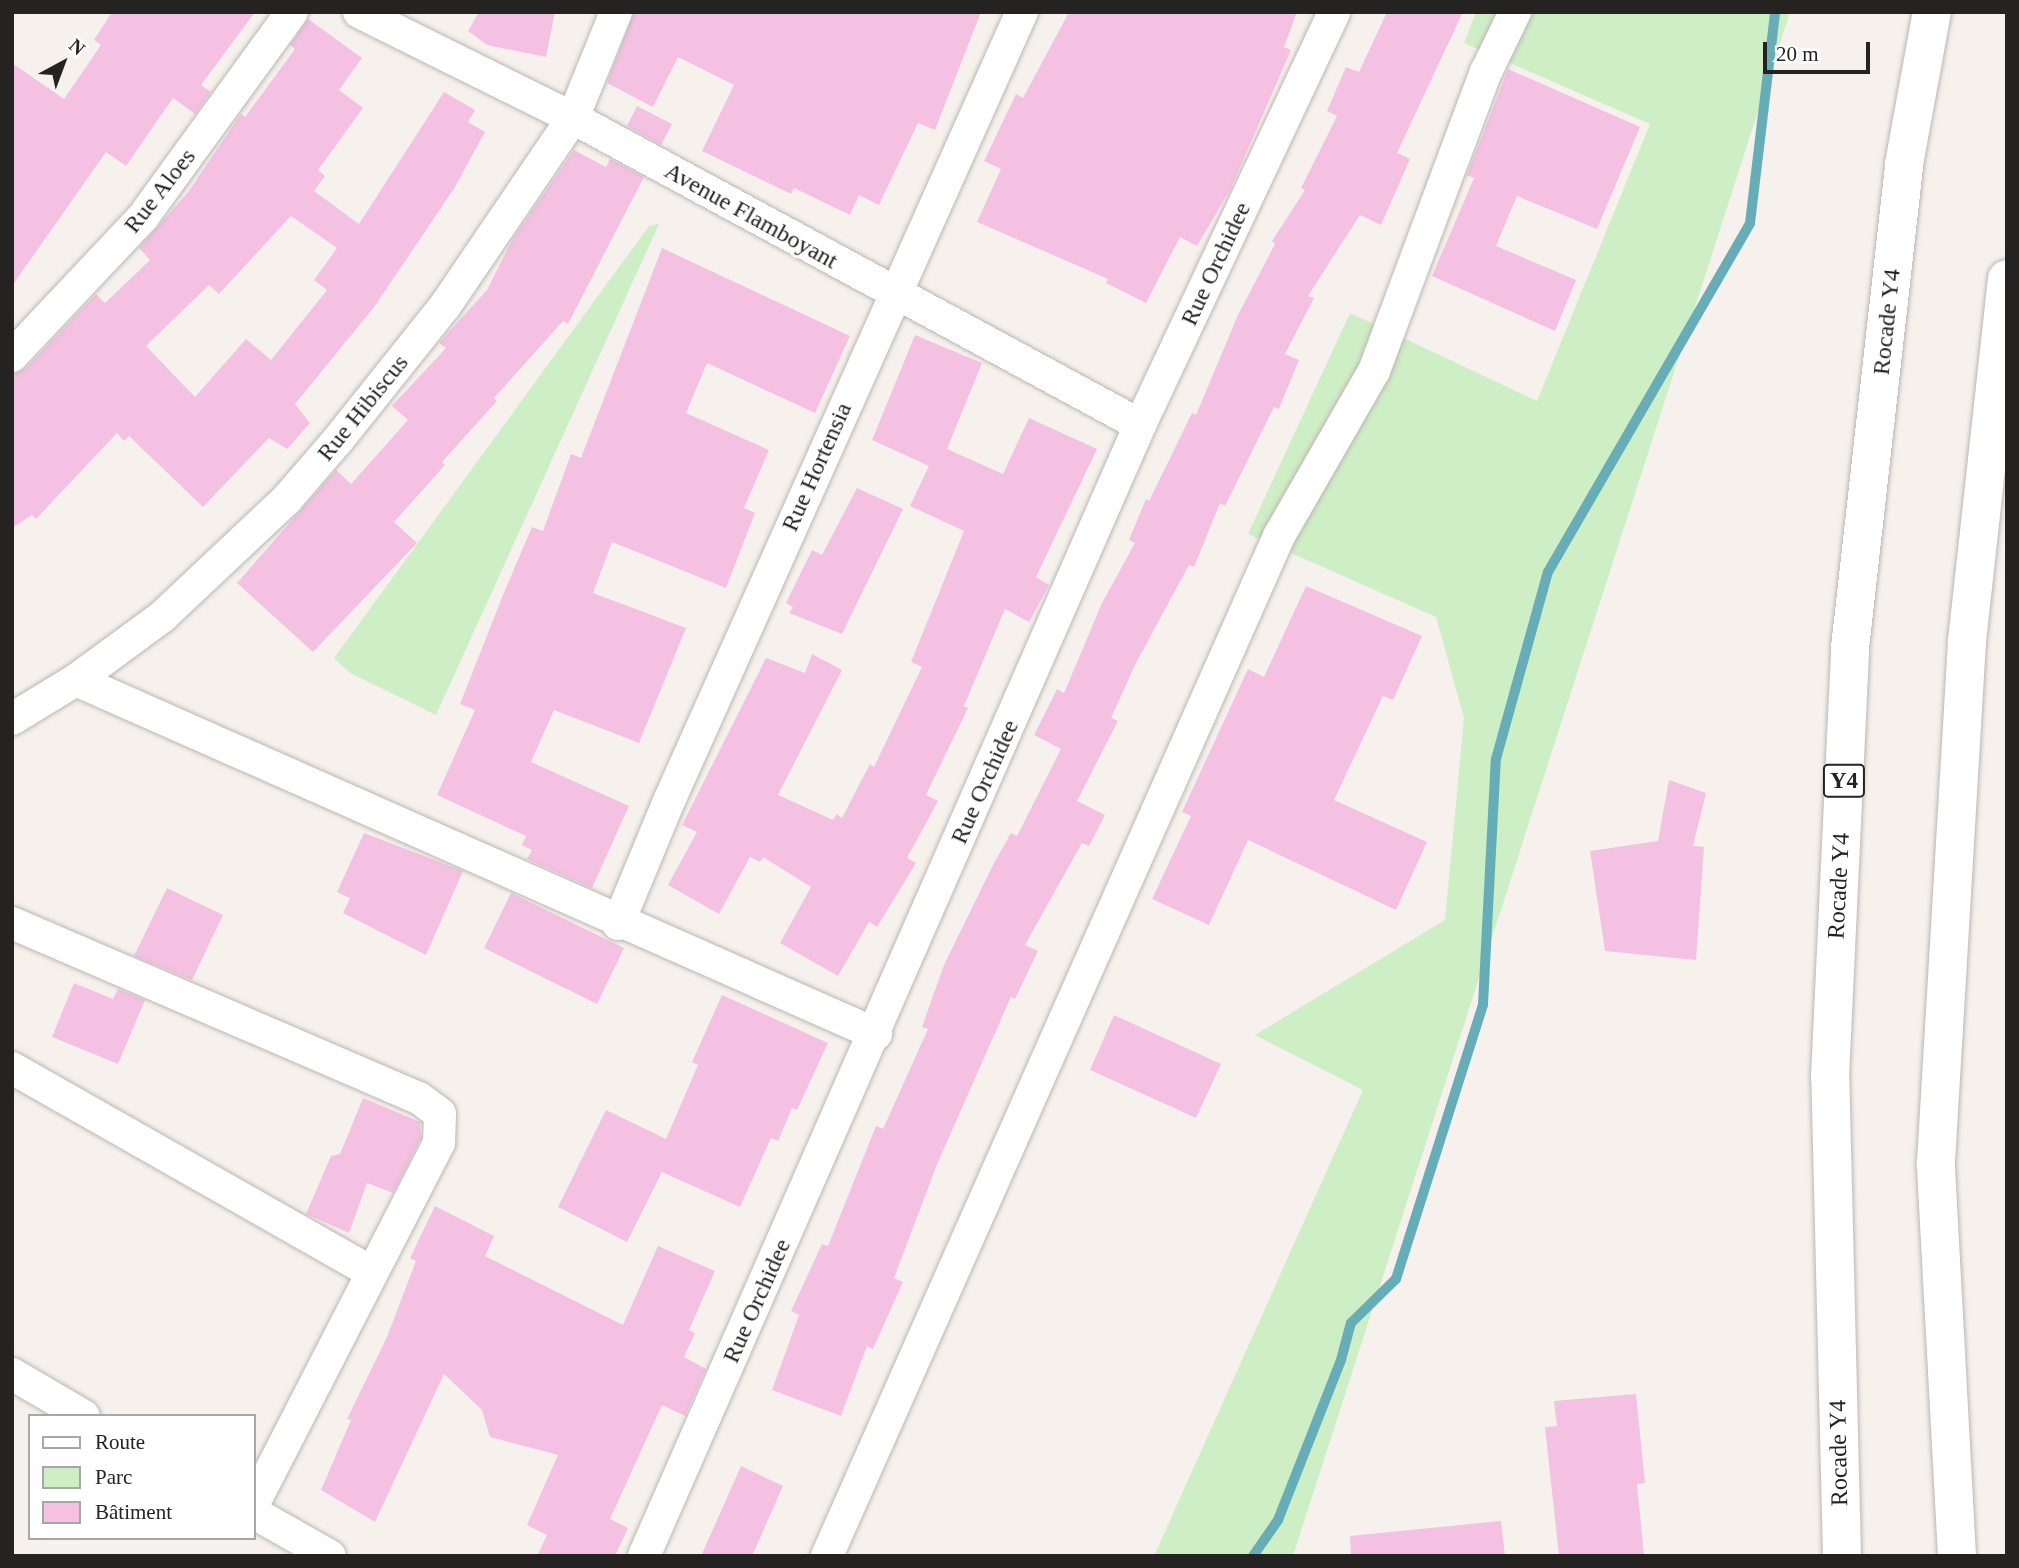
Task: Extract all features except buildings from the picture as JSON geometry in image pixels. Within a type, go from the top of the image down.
[{"type":"highway","name":"Rocade Y4","points":[[1842,1556],[1830,1077],[1850,648],[1904,164],[1932,12]]},
{"type":"highway","points":[[1957,1556],[1936,1162],[1967,641],[2007,279]]},
{"type":"street","name":"Rue Aloes","points":[[12,356],[143,217],[292,12]]},
{"type":"street","name":"Avenue Flamboyant","points":[[359,12],[573,118],[893,295],[1140,425]]},
{"type":"street","name":"Rue Hibiscus","points":[[12,719],[76,680],[163,616],[287,499],[445,306],[573,118],[616,12]]},
{"type":"street","name":"Rue Hortensia","points":[[618,924],[893,295],[1021,12]]},
{"type":"street","name":"Rue Orchidee","points":[[644,1556],[876,1034],[1140,425],[1334,12]]},
{"type":"street","points":[[827,1556],[1279,536],[1374,371],[1486,72],[1515,12]]},
{"type":"street","points":[[76,680],[618,924],[876,1034]]},
{"type":"street","points":[[12,923],[419,1098],[440,1114],[439,1143],[369,1271],[256,1499]]},
{"type":"street","points":[[12,1069],[369,1271]]},
{"type":"street","points":[[12,1374],[81,1414]]},
{"type":"street","points":[[256,1514],[330,1556]]},
{"type":"green space","points":[[1476,12],[1790,12],[1293,1556],[1154,1556],[1363,1090],[1255,1035],[1445,920],[1464,718],[1436,617],[1248,534],[1350,313],[1537,401],[1650,124],[1464,43]]},
{"type":"green space","points":[[659,224],[436,715],[350,673],[334,658],[649,226]]},
{"type":"waterway","points":[[1253,1556],[1278,1520],[1341,1360],[1351,1323],[1396,1279],[1483,1004],[1496,759],[1548,572],[1750,223],[1775,12]]}]
